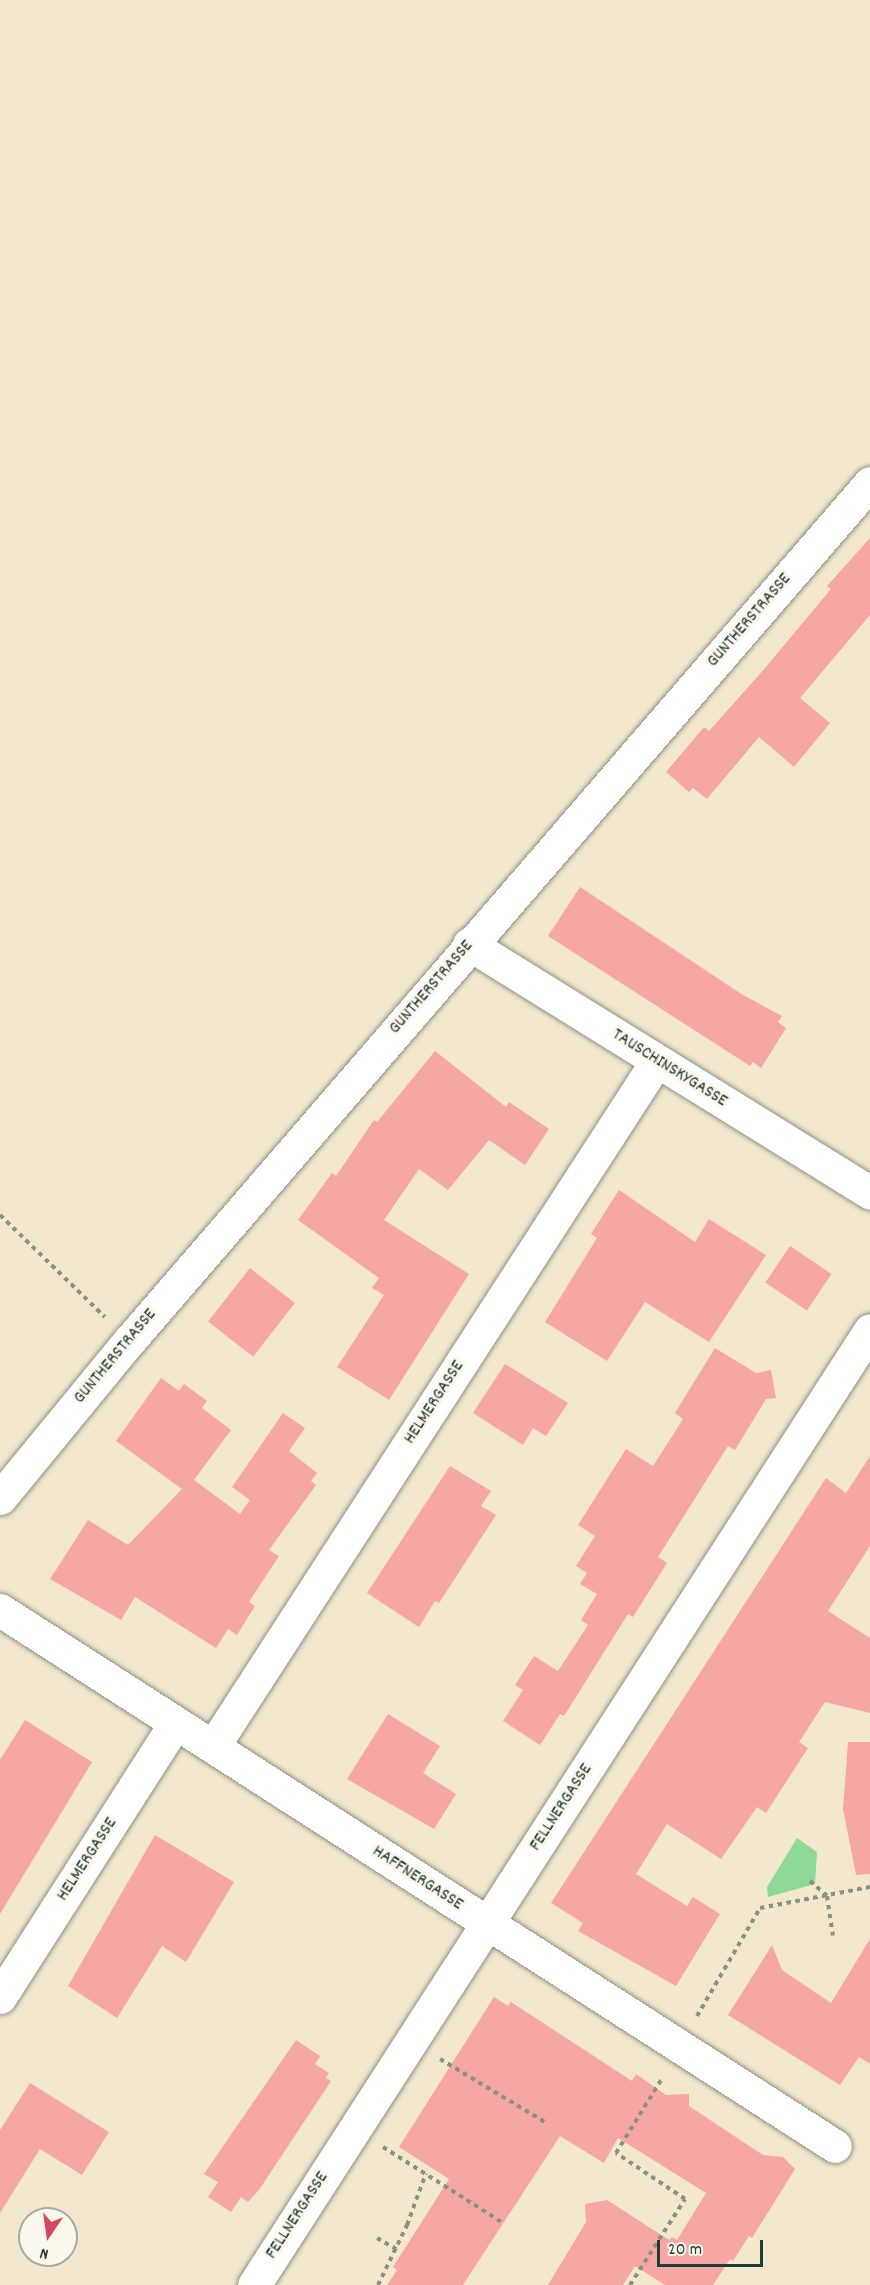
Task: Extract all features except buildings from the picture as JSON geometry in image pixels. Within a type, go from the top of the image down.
[{"type":"street","name":"GUNTHERSTRASSE","points":[[0,1498],[130,1340],[469,944],[870,483]]},
{"type":"street","name":"TAUSCHINSKYGASSE","points":[[469,944],[656,1062],[870,1192]]},
{"type":"street","name":"HELMERGASSE","points":[[214,1745],[656,1062]]},
{"type":"street","name":"FELLNERGASSE","points":[[254,2285],[870,1330]]},
{"type":"street","name":"HAFFNERGASSE","points":[[0,1610],[175,1723],[214,1745],[486,1925],[680,2045],[835,2146]]},
{"type":"street","name":"HELMERGASSE","points":[[0,1997],[175,1723]]},
{"type":"path","points":[[0,1215],[110,1322]]},
{"type":"path","points":[[810,1881],[827,1896],[833,1936]]},
{"type":"path","points":[[630,2285],[685,2199],[616,2153],[760,1908],[870,1887]]},
{"type":"path","points":[[411,2041],[545,2122]]},
{"type":"path","points":[[354,2130],[503,2223]]},
{"type":"path","points":[[378,2285],[396,2249],[426,2173]]},
{"type":"path","points":[[377,2238],[396,2249]]},
{"type":"green space","points":[[797,1838],[817,1852],[815,1884],[768,1897],[767,1887]]}]
